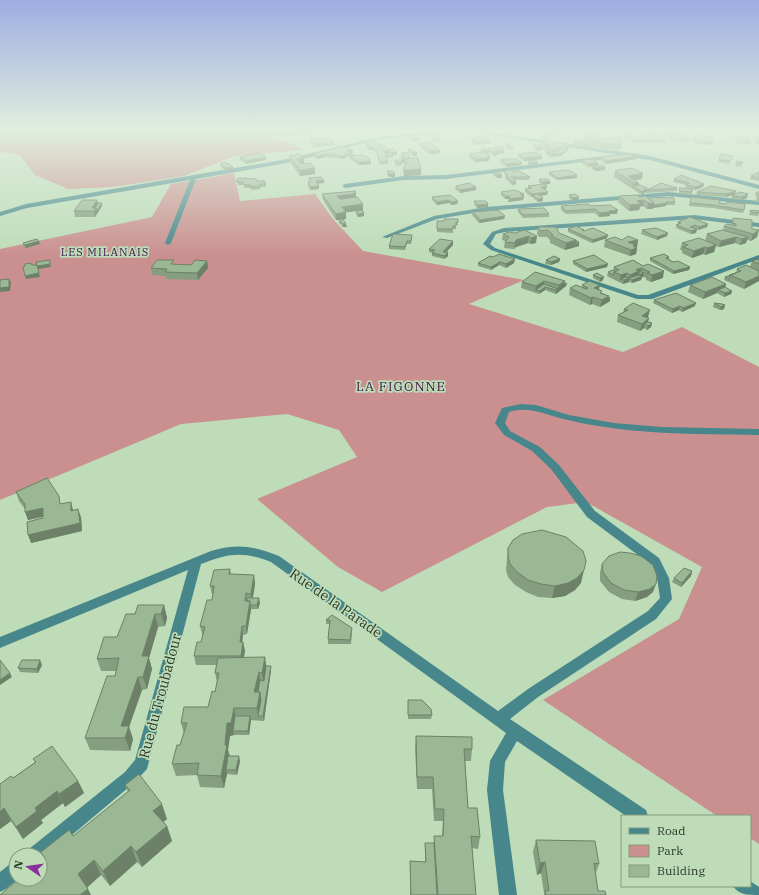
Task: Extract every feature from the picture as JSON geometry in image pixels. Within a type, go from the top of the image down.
[{"type":"street","points":[[0,214],[26,206],[96,193],[228,172]]},
{"type":"street","points":[[345,186],[404,178],[446,177],[490,172]]},
{"type":"street","points":[[703,172],[759,187]]},
{"type":"street","points":[[168,243],[194,178]]},
{"type":"street","points":[[385,237],[394,232],[436,217],[486,209],[669,194],[759,203]]},
{"type":"street","points":[[759,225],[694,217],[615,222],[504,230],[494,233],[486,244],[493,249],[637,297],[649,297],[759,257]]},
{"type":"street","points":[[499,719],[533,693],[652,614],[666,599],[663,578],[655,561],[591,514],[555,467],[536,449],[507,433],[500,423],[505,410],[516,406],[531,407],[568,418],[651,430],[759,432]]},
{"type":"street","name":"Rue de la Parade","points":[[0,643],[231,549],[255,551],[275,559],[515,731],[639,815]]},
{"type":"street","name":"Rue du Troubadour","points":[[45,847],[130,777],[142,764],[196,562]]},
{"type":"street","points":[[508,895],[495,790],[498,760],[515,731]]},
{"type":"street","points":[[0,884],[8,877]]},
{"type":"street","points":[[744,887],[756,895]]},
{"type":"green space","points":[[33,172],[195,172],[184,176],[112,187],[68,189],[35,175]]},
{"type":"green space","points":[[234,173],[240,201],[315,194],[333,219],[363,251],[524,280],[469,304],[623,352],[682,327],[759,367],[759,844],[751,839],[751,815],[716,815],[543,700],[679,619],[702,567],[586,502],[547,507],[382,592],[338,567],[257,499],[357,457],[339,430],[287,414],[181,424],[0,500],[0,249],[152,217],[171,184],[189,181],[189,183],[194,183],[196,180]]},
{"type":"building","points":[[388,172],[394,172],[395,174],[389,174]]},
{"type":"building","points":[[493,172],[498,172],[502,175],[497,175]]},
{"type":"building","points":[[505,172],[520,172],[530,177],[511,177],[516,181],[513,182],[506,176],[508,175]]},
{"type":"building","points":[[549,172],[572,172],[577,175],[557,178]]},
{"type":"building","points":[[616,172],[643,173],[628,176],[639,183],[634,183]]},
{"type":"building","points":[[759,172],[759,178],[751,176]]},
{"type":"building","points":[[681,175],[704,184],[696,187],[686,185],[689,183],[674,179]]},
{"type":"building","points":[[321,177],[324,180],[316,181],[319,186],[310,187],[308,182],[311,181],[309,178]]},
{"type":"building","points":[[237,179],[265,181],[265,184],[251,187],[251,185],[244,185],[243,182],[237,182]]},
{"type":"building","points":[[539,179],[547,179],[550,181],[542,182]]},
{"type":"building","points":[[469,183],[476,187],[460,190],[456,186]]},
{"type":"building","points":[[661,183],[677,188],[647,190]]},
{"type":"building","points":[[544,184],[547,186],[541,187],[548,192],[532,194],[525,189],[532,188],[528,186]]},
{"type":"building","points":[[639,185],[647,188],[642,192],[633,186]]},
{"type":"building","points":[[711,186],[736,191],[727,194],[697,192]]},
{"type":"building","points":[[679,188],[692,189],[692,192],[680,191]]},
{"type":"building","points":[[515,190],[524,194],[520,194],[524,197],[509,199],[510,196],[506,196],[501,192]]},
{"type":"building","points":[[356,191],[353,194],[337,196],[340,199],[357,197],[363,204],[342,207],[346,212],[336,214],[322,194]]},
{"type":"building","points":[[739,192],[748,194],[742,197],[732,196]]},
{"type":"building","points":[[538,194],[543,198],[538,199],[533,195]]},
{"type":"building","points":[[575,194],[579,197],[573,198],[569,195]]},
{"type":"building","points":[[450,195],[458,201],[451,202],[449,200],[437,202],[432,197]]},
{"type":"building","points":[[637,195],[640,197],[646,196],[654,203],[648,203],[644,200],[637,201],[641,204],[630,205],[619,196]]},
{"type":"building","points":[[673,197],[675,202],[666,202],[667,203],[654,205],[649,198]]},
{"type":"building","points":[[691,197],[720,200],[719,203],[726,204],[727,202],[745,204],[744,210],[690,203]]},
{"type":"building","points":[[82,200],[97,200],[92,208],[96,208],[94,211],[74,211]]},
{"type":"building","points":[[474,201],[486,201],[488,204],[478,205]]},
{"type":"building","points":[[98,203],[102,203],[97,211],[95,208]]},
{"type":"building","points":[[588,204],[591,206],[610,205],[618,210],[600,213],[595,209],[566,211],[561,206]]},
{"type":"building","points":[[544,208],[549,214],[523,215],[518,209]]},
{"type":"building","points":[[362,210],[364,213],[358,214],[356,211]]},
{"type":"building","points":[[498,210],[505,216],[480,220],[473,212]]},
{"type":"building","points":[[751,210],[759,211],[759,213],[750,212]]},
{"type":"building","points":[[690,217],[708,224],[699,227],[695,225],[690,227],[697,229],[692,231],[676,225],[681,223],[678,222]]},
{"type":"building","points":[[733,218],[752,220],[752,229],[759,230],[753,234],[724,226],[727,224],[736,226],[736,224],[733,223]]},
{"type":"building","points":[[343,219],[346,224],[343,224],[339,220]]},
{"type":"building","points":[[444,219],[458,219],[458,222],[456,222],[456,226],[453,226],[453,229],[437,229],[437,221],[444,221]]},
{"type":"building","points":[[576,226],[584,231],[593,228],[608,235],[593,240],[568,229]]},
{"type":"building","points":[[538,227],[556,227],[559,233],[576,240],[566,243],[551,236],[553,235],[548,230],[540,231]]},
{"type":"building","points":[[656,228],[668,233],[657,237],[642,230]]},
{"type":"building","points":[[524,230],[537,236],[531,238],[529,236],[516,240],[515,243],[505,242],[509,237],[503,234],[509,232],[515,233]]},
{"type":"building","points":[[722,230],[748,237],[742,239],[736,237],[721,241],[707,234]]},
{"type":"building","points":[[393,234],[412,235],[411,241],[407,241],[405,247],[389,246]]},
{"type":"building","points":[[628,236],[638,240],[628,242],[636,245],[633,246],[637,248],[631,250],[605,240],[615,237],[622,240]]},
{"type":"building","points":[[699,238],[716,245],[694,251],[683,247],[688,245],[682,243]]},
{"type":"building","points":[[37,239],[39,241],[25,245],[23,243]]},
{"type":"building","points":[[440,239],[453,241],[443,252],[448,252],[445,256],[432,253],[435,250],[429,249]]},
{"type":"building","points":[[499,254],[515,259],[506,264],[500,262],[491,267],[478,263],[490,256],[493,257]]},
{"type":"building","points":[[664,254],[669,257],[666,258],[673,262],[678,261],[690,267],[674,271],[650,258]]},
{"type":"building","points":[[594,255],[608,264],[587,269],[573,261]]},
{"type":"building","points":[[554,256],[560,259],[551,262],[546,260]]},
{"type":"building","points":[[759,259],[759,264],[752,261]]},
{"type":"building","points":[[50,260],[50,264],[37,266],[36,262]]},
{"type":"building","points":[[157,260],[174,260],[171,264],[191,265],[195,260],[207,261],[197,273],[165,272],[167,269],[151,268]]},
{"type":"building","points":[[633,260],[643,266],[648,264],[664,271],[652,275],[647,273],[650,272],[641,268],[636,270],[639,271],[630,275],[627,273],[621,275],[614,272],[619,270],[614,267]]},
{"type":"building","points":[[31,263],[32,265],[37,265],[39,273],[25,276],[23,267],[25,264]]},
{"type":"building","points":[[746,265],[759,271],[759,276],[746,282],[730,275],[741,271],[737,269]]},
{"type":"building","points":[[613,270],[615,271],[613,275],[608,272]]},
{"type":"building","points":[[535,272],[565,281],[559,285],[544,281],[536,286],[522,282]]},
{"type":"building","points":[[597,273],[604,277],[600,278],[593,275]]},
{"type":"building","points":[[639,275],[642,276],[632,280],[629,278]]},
{"type":"building","points":[[626,277],[629,278],[624,280],[620,279]]},
{"type":"building","points":[[712,277],[726,284],[705,292],[690,285]]},
{"type":"building","points":[[9,279],[9,287],[0,288],[0,280]]},
{"type":"building","points":[[589,281],[600,285],[594,288],[602,291],[600,293],[609,296],[602,300],[593,297],[591,298],[570,288],[576,285],[586,289],[588,288],[582,285]]},
{"type":"building","points":[[544,284],[558,289],[556,290],[545,287],[540,291],[536,290]]},
{"type":"building","points":[[725,287],[732,291],[725,293],[718,290]]},
{"type":"building","points":[[676,293],[696,303],[683,308],[680,306],[673,309],[654,300]]},
{"type":"building","points":[[633,303],[650,310],[642,316],[649,318],[642,324],[618,315],[628,310],[624,309]]},
{"type":"building","points":[[714,303],[722,304],[725,305],[721,307]]},
{"type":"building","points":[[648,322],[652,323],[648,326],[644,324]]},
{"type":"building","points":[[47,478],[59,496],[60,504],[71,502],[71,511],[78,509],[80,523],[28,535],[27,522],[43,518],[43,508],[25,512],[25,504],[16,492]]},
{"type":"building","points":[[542,530],[566,537],[583,551],[586,561],[584,570],[577,578],[568,583],[555,586],[541,584],[528,580],[517,572],[510,564],[508,548],[513,540],[522,534]]},
{"type":"building","points":[[620,552],[641,556],[653,565],[657,576],[656,584],[650,589],[638,592],[624,590],[611,583],[603,572],[602,564],[609,556]]},
{"type":"building","points":[[684,568],[692,571],[682,583],[674,578]]},
{"type":"building","points":[[230,569],[229,574],[254,575],[251,594],[246,593],[245,601],[250,601],[246,626],[242,626],[240,642],[243,642],[241,656],[194,656],[197,642],[201,642],[205,627],[200,626],[207,600],[212,600],[214,586],[210,586],[214,570]]},
{"type":"building","points":[[247,598],[259,598],[257,605],[250,605],[250,601],[247,601]]},
{"type":"building","points":[[138,605],[164,605],[161,614],[155,614],[142,656],[149,656],[143,677],[138,677],[121,726],[129,726],[125,738],[85,738],[107,676],[115,676],[119,658],[97,659],[104,637],[117,637],[126,614],[135,614]]},
{"type":"building","points":[[332,615],[352,628],[350,640],[328,639],[330,620],[326,620]]},
{"type":"building","points":[[265,657],[262,673],[259,672],[254,692],[260,692],[257,708],[234,708],[231,723],[227,723],[225,745],[227,745],[221,776],[197,775],[199,763],[172,764],[177,745],[180,745],[187,723],[181,723],[184,707],[208,707],[212,691],[215,692],[219,673],[215,673],[218,658]]},
{"type":"building","points":[[0,660],[10,673],[0,680]]},
{"type":"building","points":[[22,660],[40,660],[37,669],[18,668]]},
{"type":"building","points":[[266,666],[271,666],[263,716],[258,716],[261,700],[260,692],[258,692],[260,680],[264,681]]},
{"type":"building","points":[[408,700],[422,700],[431,709],[432,715],[408,715]]},
{"type":"building","points":[[235,716],[250,716],[248,731],[233,731]]},
{"type":"building","points":[[416,736],[472,737],[472,749],[464,749],[468,808],[477,808],[480,837],[471,836],[476,895],[438,895],[434,836],[443,836],[444,809],[435,809],[433,777],[417,777]]},
{"type":"building","points":[[52,746],[78,781],[59,794],[57,791],[35,808],[37,811],[16,827],[4,808],[0,812],[0,784],[11,776],[13,778],[36,762],[33,759]]},
{"type":"building","points":[[228,756],[239,756],[236,770],[226,770]]},
{"type":"building","points":[[139,774],[162,804],[153,811],[167,826],[136,852],[131,846],[103,871],[94,860],[78,874],[88,889],[80,895],[0,895],[10,887],[48,887],[47,847],[69,830],[73,836],[130,790],[125,785]]},
{"type":"building","points":[[536,840],[595,841],[599,864],[594,863],[598,891],[605,891],[606,895],[546,895],[545,890],[549,891],[545,862],[540,863]]},
{"type":"building","points":[[425,843],[434,843],[437,895],[411,895],[410,861],[426,862]]},
{"type":"district","name":"LES MILANAIS","points":[[105,252]]},
{"type":"district","name":"LA FIGONNE","points":[[401,386]]}]
